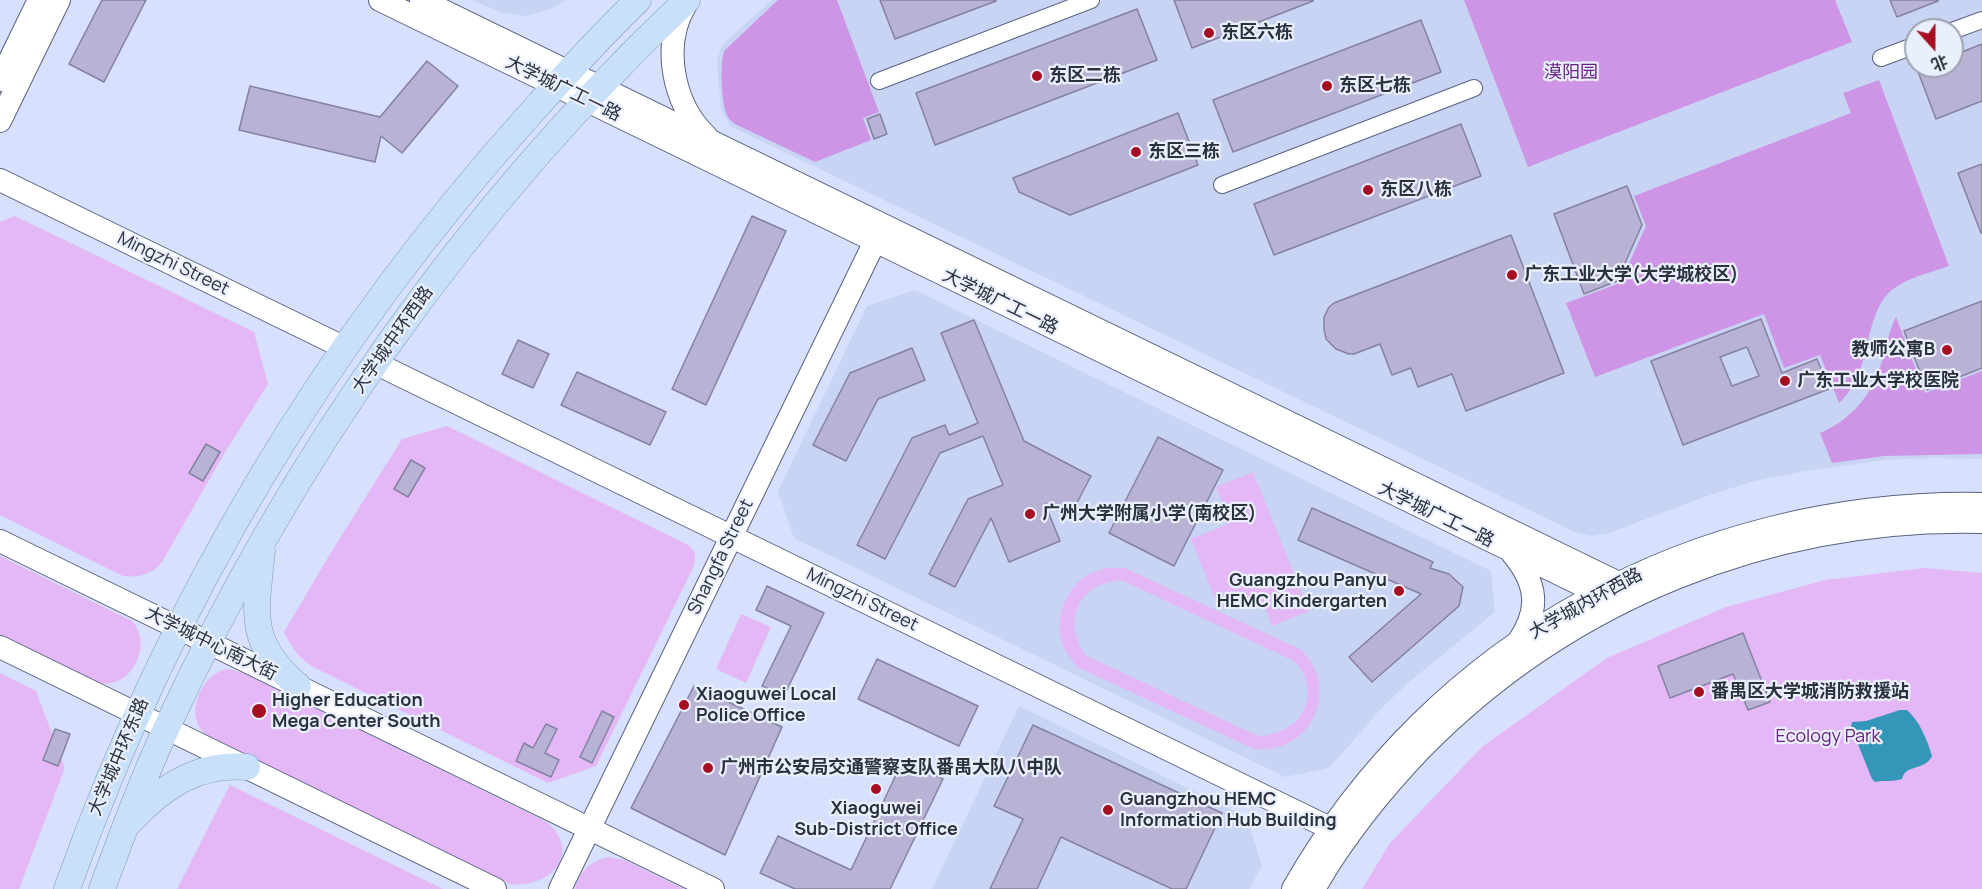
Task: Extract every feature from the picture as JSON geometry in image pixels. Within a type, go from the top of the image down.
[{"type":"main road","points":[[0,80],[39,0]]},
{"type":"main road","points":[[0,121],[59,0]]},
{"type":"main road","name":"大学城广工一路","points":[[380,0],[594,94],[1619,593]]},
{"type":"main road","name":"大学城广工一路","points":[[421,0],[562,79]]},
{"type":"main road","name":"大学城中环西路","points":[[178,628],[253,491],[345,348],[429,234],[485,166],[562,79],[638,0]]},
{"type":"main road","points":[[687,0],[674,29],[672,58],[680,95],[690,116],[712,142]]},
{"type":"main road","name":"大学城中环西路","points":[[166,728],[208,642],[264,539],[307,466],[375,363],[437,278],[497,204],[646,38],[687,0]]},
{"type":"main road","name":"大学城广工一路","points":[[594,94],[712,142],[879,233],[1598,594],[1619,593]]},
{"type":"main road","name":"Mingzhi Street","points":[[0,180],[345,348]]},
{"type":"main road","name":"Shangfa Street","points":[[560,889],[879,233]]},
{"type":"main road","name":"Mingzhi Street","points":[[375,363],[1340,833]]},
{"type":"main road","name":"大学城内环西路","points":[[1293,889],[1340,833],[1438,731],[1516,665],[1663,562],[1720,541],[1818,516],[1904,506],[1982,504]]},
{"type":"main road","name":"大学城内环西路","points":[[1619,593],[1639,593],[1726,558],[1815,535],[1906,523],[1982,522]]},
{"type":"main road","points":[[264,539],[256,609],[259,632],[262,643],[272,660],[298,686]]},
{"type":"main road","name":"大学城中心南大街","points":[[0,541],[713,889]]},
{"type":"main road","points":[[1509,550],[1522,565],[1533,587],[1531,617],[1517,643]]},
{"type":"main road","name":"大学城内环西路","points":[[1314,889],[1340,833],[1376,771],[1405,740],[1459,688],[1517,643],[1566,611],[1598,594]]},
{"type":"main road","name":"大学城中环东路","points":[[67,889],[112,769],[178,628]]},
{"type":"main road","points":[[0,647],[495,889]]},
{"type":"main road","name":"大学城中环东路","points":[[102,889],[166,728]]},
{"type":"main road","points":[[125,828],[152,801],[183,779],[208,768],[234,766],[247,768]]},
{"type":"street","points":[[879,81],[1091,0]]},
{"type":"street","points":[[1964,27],[1982,20]]},
{"type":"street","points":[[1881,58],[1904,49]]},
{"type":"street","points":[[1222,185],[1474,88]]},
{"type":"shaded area","points":[[471,0],[566,0],[551,9],[525,16],[503,13]]},
{"type":"shaded area","name":"广东工业大学(大学城校区)","points":[[772,0],[1982,0],[1982,459],[1885,460],[1805,471],[1754,481],[1609,533],[1592,536],[1577,533],[730,126],[721,109],[717,62],[720,50],[726,41]]},
{"type":"shaded area","name":"广州大学附属小学(南校区)","points":[[915,290],[1491,571],[1495,612],[1409,682],[1381,709],[1329,768],[1285,777],[794,538],[778,491],[867,306]]},
{"type":"shaded area","points":[[1019,706],[1247,817],[1262,866],[1249,889],[932,889]]},
{"type":"green space","points":[[778,0],[837,0],[879,112],[863,118],[871,140],[815,162],[737,125],[729,118],[722,92],[724,51]]},
{"type":"green space","name":"漠阳园","points":[[1464,0],[1835,0],[1852,42],[1528,167]]},
{"type":"green space","points":[[1879,80],[1949,266],[1908,280],[1888,294],[1876,313],[1857,377],[1843,399],[1839,403],[1820,355],[1784,368],[1764,314],[1595,377],[1566,303],[1620,283],[1646,226],[1634,196],[1851,113],[1843,93]]},
{"type":"green space","points":[[15,216],[254,332],[268,384],[224,454],[162,562],[154,570],[145,574],[123,576],[0,515],[0,222]]},
{"type":"green space","points":[[1896,317],[1925,393],[1982,371],[1982,454],[1884,456],[1832,463],[1820,433],[1848,416],[1870,390]]},
{"type":"green space","points":[[447,426],[686,544],[693,551],[694,566],[596,766],[548,783],[315,668],[296,653],[284,632],[402,439]]},
{"type":"green space","points":[[1253,472],[1309,611],[1272,626],[1259,593],[1219,609],[1191,539],[1230,523],[1216,487]]},
{"type":"green space","points":[[0,556],[132,621],[141,641],[140,652],[130,672],[122,679],[112,683],[101,683],[0,636]]},
{"type":"green space","points":[[1106,568],[1125,568],[1302,650],[1315,669],[1319,690],[1316,710],[1306,729],[1282,746],[1254,749],[1077,667],[1065,650],[1061,638],[1059,627],[1063,606],[1073,588],[1081,580],[1089,574]],"holes":[[[1121,580],[1294,661],[1304,675],[1307,689],[1304,710],[1290,726],[1270,735],[1258,736],[1085,655],[1078,642],[1075,617],[1084,596],[1106,583]]]},
{"type":"green space","name":"Ecology Park","points":[[1924,568],[1982,573],[1982,889],[1362,889],[1390,843],[1483,746],[1607,658],[1726,607],[1825,580]]},
{"type":"green space","points":[[741,614],[771,627],[746,683],[716,669]]},
{"type":"green space","points":[[228,669],[244,673],[545,821],[556,832],[561,843],[562,854],[558,864],[551,873],[540,880],[526,884],[510,884],[209,737],[197,722],[195,714],[198,697],[213,676]]},
{"type":"green space","points":[[0,673],[36,691],[65,768],[19,889],[0,889]]},
{"type":"green space","points":[[230,785],[443,889],[177,889]]},
{"type":"green space","points":[[609,857],[624,860],[684,889],[575,889],[579,877],[591,864]]},
{"type":"water","points":[[1900,710],[1907,710],[1916,720],[1932,756],[1924,764],[1907,771],[1902,779],[1875,782],[1851,727],[1852,722],[1866,721]]},
{"type":"building","points":[[102,0],[146,0],[104,82],[69,64]]},
{"type":"building","points":[[880,0],[996,0],[996,1],[895,39]]},
{"type":"building","name":"东区六栋","points":[[1174,0],[1313,0],[1313,1],[1192,48]]},
{"type":"building","points":[[1890,0],[1938,0],[1938,1],[1897,17]]},
{"type":"building","name":"东区二栋","points":[[1137,9],[1157,60],[935,145],[916,93]]},
{"type":"building","name":"东区七栋","points":[[1421,20],[1441,72],[1233,152],[1213,100]]},
{"type":"building","points":[[1982,44],[1982,101],[1936,119],[1920,78],[1964,78],[1964,51]]},
{"type":"building","points":[[427,61],[458,86],[402,153],[381,136],[375,162],[239,130],[250,86],[380,117]]},
{"type":"building","name":"东区三栋","points":[[1178,113],[1198,165],[1070,215],[1019,192],[1013,178]]},
{"type":"building","points":[[880,114],[887,134],[874,139],[867,119]]},
{"type":"building","name":"东区八栋","points":[[1461,124],[1481,176],[1274,255],[1254,204]]},
{"type":"building","points":[[1982,164],[1982,233],[1981,233],[1958,173]]},
{"type":"building","points":[[1627,186],[1642,225],[1617,281],[1584,294],[1554,214]]},
{"type":"building","points":[[752,216],[786,231],[706,405],[672,389]]},
{"type":"building","points":[[1511,235],[1564,373],[1466,411],[1452,374],[1418,387],[1411,368],[1392,375],[1380,344],[1349,354],[1336,349],[1326,339],[1324,317],[1334,303]]},
{"type":"building","name":"教师公寓B","points":[[1982,301],[1982,368],[1927,390],[1904,331]]},
{"type":"building","name":"广东工业大学校医院","points":[[1761,319],[1782,373],[1817,359],[1829,389],[1683,445],[1651,361]],"holes":[[[1747,347],[1759,376],[1732,386],[1720,357]]]},
{"type":"building","points":[[974,320],[1024,441],[1091,476],[1070,516],[1045,504],[1060,541],[1009,562],[991,518],[955,587],[929,574],[968,499],[1003,485],[983,436],[940,453],[885,559],[857,545],[912,438],[945,425],[949,435],[978,423],[941,333]]},
{"type":"building","points":[[518,340],[549,354],[533,388],[502,374]]},
{"type":"building","points":[[912,348],[925,380],[878,399],[846,461],[813,445],[850,373]]},
{"type":"building","points":[[577,372],[666,412],[650,445],[561,405]]},
{"type":"building","points":[[1158,437],[1223,470],[1174,566],[1109,533]]},
{"type":"building","points":[[206,444],[220,452],[203,481],[189,473]]},
{"type":"building","points":[[411,460],[425,468],[408,497],[394,489]]},
{"type":"building","points":[[1312,508],[1433,562],[1430,568],[1449,574],[1463,587],[1459,606],[1372,682],[1349,657],[1421,594],[1298,540]]},
{"type":"building","points":[[767,586],[824,613],[784,696],[762,686],[791,626],[756,610]]},
{"type":"building","points":[[1743,633],[1770,702],[1748,710],[1733,674],[1670,698],[1658,666]]},
{"type":"building","points":[[877,659],[978,706],[959,746],[858,699]]},
{"type":"building","name":"广州市公安局交通警察支队番禺大队八中队","points":[[694,686],[782,727],[725,855],[631,808]]},
{"type":"building","points":[[602,711],[614,717],[592,763],[580,757]]},
{"type":"building","points":[[546,724],[557,729],[545,753],[559,760],[551,777],[516,761],[524,743],[533,748]]},
{"type":"building","name":"Guangzhou HEMC Information Hub Building","points":[[1033,725],[1222,813],[1186,889],[1172,889],[1061,837],[1037,889],[990,889],[1023,819],[994,806]]},
{"type":"building","points":[[55,729],[70,734],[58,766],[43,760]]},
{"type":"building","points":[[903,760],[943,779],[890,889],[795,889],[760,873],[778,836],[851,870]]},
{"type":"place","name":"东区六栋","points":[[1209,33]]},
{"type":"place","name":"东区二栋","points":[[1037,76]]},
{"type":"place","name":"东区七栋","points":[[1327,86]]},
{"type":"place","name":"东区三栋","points":[[1136,152]]},
{"type":"place","name":"东区八栋","points":[[1368,190]]},
{"type":"place","name":"广东工业大学(大学城校区)","points":[[1512,275]]},
{"type":"place","name":"教师公寓B","points":[[1947,350]]},
{"type":"place","name":"广东工业大学校医院","points":[[1785,381]]},
{"type":"place","name":"广州大学附属小学(南校区)","points":[[1030,514]]},
{"type":"place","name":"Guangzhou Panyu HEMC Kindergarten","points":[[1399,591]]},
{"type":"place","name":"番禺区大学城消防救援站","points":[[1699,692]]},
{"type":"place","name":"Xiaoguwei Local Police Office","points":[[684,705]]},
{"type":"place","name":"Higher Education Mega Center South","points":[[259,711]]},
{"type":"place","name":"广州市公安局交通警察支队番禺大队八中队","points":[[708,768]]},
{"type":"place","name":"Xiaoguwei Sub-District Office","points":[[876,789]]},
{"type":"place","name":"Guangzhou HEMC Information Hub Building","points":[[1108,810]]}]
